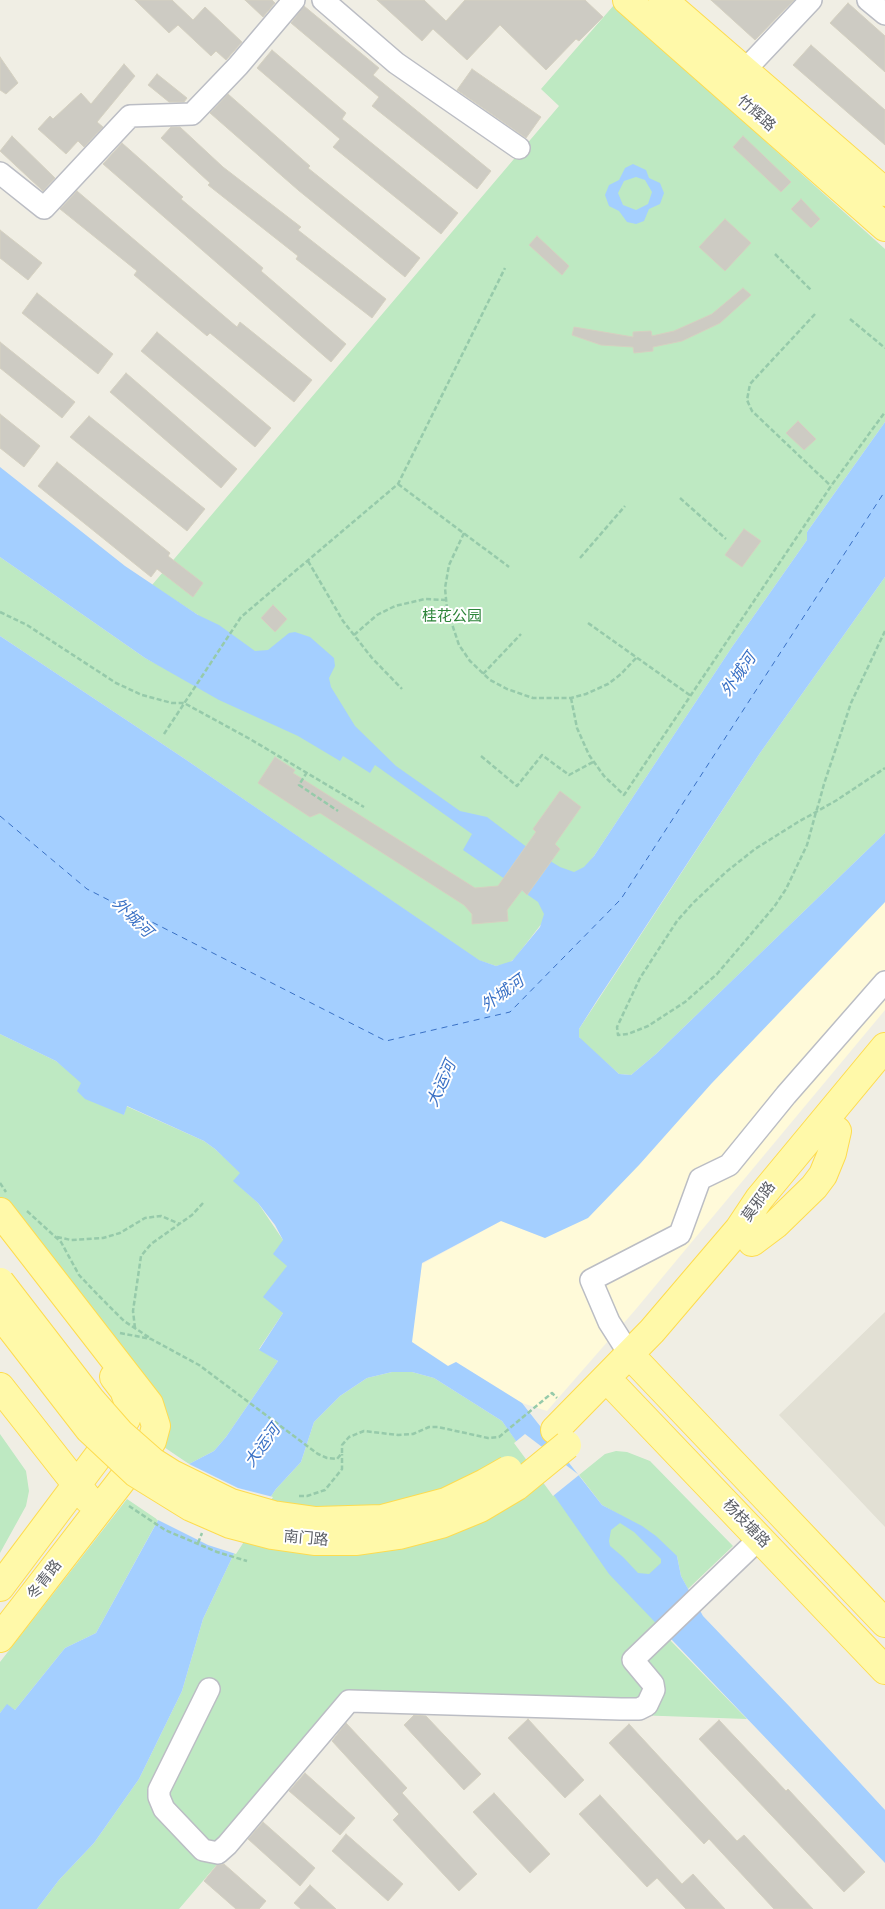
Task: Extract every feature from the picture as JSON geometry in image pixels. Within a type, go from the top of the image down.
[{"type":"main road","name":"竹辉路","points":[[627,0],[885,227]]},
{"type":"main road","name":"竹辉路","points":[[663,0],[885,192]]},
{"type":"main road","name":"莫邪路","points":[[636,1361],[759,1199],[885,1047]]},
{"type":"main road","name":"莫邪路","points":[[636,1361],[752,1242],[776,1224],[814,1187],[823,1175],[832,1153],[837,1131],[885,1072]]},
{"type":"main road","name":"冬青路","points":[[0,1638],[152,1441],[156,1422],[149,1404],[89,1326],[13,1206]]},
{"type":"main road","name":"冬青路","points":[[0,1232],[121,1386],[128,1401],[129,1409],[126,1419],[0,1587]]},
{"type":"main road","name":"南门路","points":[[0,1282],[105,1417],[136,1448],[190,1485],[252,1510],[295,1519],[338,1522],[382,1519],[418,1511],[446,1502],[485,1484],[522,1459],[561,1438]]},
{"type":"main road","name":"南门路","points":[[0,1314],[89,1429],[136,1473],[191,1507],[230,1524],[272,1535],[314,1541],[357,1541],[399,1536],[461,1517],[499,1498],[534,1474],[561,1438],[636,1361]]},
{"type":"main road","points":[[636,1361],[885,1623]]},
{"type":"main road","name":"杨枝塘路","points":[[614,1385],[885,1670]]},
{"type":"main road","points":[[0,1386],[72,1491]]},
{"type":"main road","points":[[0,1408],[72,1491],[100,1509]]},
{"type":"street","points":[[0,172],[44,208],[130,116],[192,114],[238,66],[294,0]]},
{"type":"street","points":[[323,0],[396,63],[519,148]]},
{"type":"street","points":[[744,71],[811,0]]},
{"type":"street","points":[[868,0],[885,14]]},
{"type":"street","points":[[636,1361],[609,1322],[591,1280],[680,1234],[700,1178],[729,1165],[786,1095],[885,982]]},
{"type":"street","points":[[209,1689],[160,1790],[159,1797],[164,1808],[203,1850],[218,1853],[227,1845],[349,1701],[639,1709],[647,1705],[651,1698],[653,1684],[633,1660],[760,1538]]},
{"type":"path","points":[[775,254],[811,290]]},
{"type":"path","points":[[164,734],[232,630],[251,608],[398,484],[505,268]]},
{"type":"path","points":[[815,314],[753,381],[748,390],[747,400],[752,411],[831,486]]},
{"type":"path","points":[[850,319],[885,348]]},
{"type":"path","points":[[571,698],[577,728],[593,762],[604,776],[624,795],[831,486],[885,412]]},
{"type":"path","points":[[398,484],[509,567]]},
{"type":"path","points":[[680,498],[726,539]]},
{"type":"path","points":[[580,558],[625,506]]},
{"type":"path","points":[[464,532],[449,565],[446,600],[448,619],[459,645],[483,674],[498,685],[524,696],[543,699],[571,698],[586,694],[608,684],[621,674],[637,657]]},
{"type":"path","points":[[308,561],[334,607],[354,635],[402,689]]},
{"type":"path","points":[[354,635],[377,615],[395,606],[425,599],[446,600]]},
{"type":"path","points":[[0,612],[27,625],[116,683],[142,695],[172,704],[184,703],[307,772],[364,807]]},
{"type":"path","points":[[588,623],[691,696]]},
{"type":"path","points":[[885,631],[851,703],[816,812],[807,845],[786,889],[774,907],[717,974],[685,1002],[648,1026],[628,1034],[618,1035],[618,1026],[640,978],[677,921],[688,909],[744,857],[816,812],[885,768]]},
{"type":"path","points":[[483,674],[521,634]]},
{"type":"path","points":[[481,756],[517,786],[542,755],[569,775],[593,762]]},
{"type":"path","points":[[307,772],[299,785],[338,811]]},
{"type":"path","points":[[0,1183],[13,1206],[56,1237],[79,1275],[124,1321],[151,1339],[199,1365],[318,1454],[337,1460],[342,1453]]},
{"type":"path","points":[[135,1328],[133,1311],[141,1256],[151,1244],[192,1215],[203,1203]]},
{"type":"path","points":[[56,1237],[70,1240],[103,1238],[120,1233],[145,1218],[161,1216],[180,1224]]},
{"type":"path","points":[[89,1326],[151,1339]]},
{"type":"path","points":[[290,1496],[307,1496],[325,1490],[342,1469],[342,1445],[349,1437],[364,1431],[398,1435],[413,1434],[429,1427],[438,1427],[488,1438],[499,1437],[533,1409]]},
{"type":"path","points":[[100,1509],[151,1521],[217,1552],[247,1561]]},
{"type":"shaded area","points":[[885,902],[885,1010],[636,1309],[547,1411],[522,1403],[456,1362],[448,1366],[411,1342],[422,1264],[501,1221],[545,1238],[639,1165],[711,1084]]},
{"type":"shaded area","points":[[885,1312],[885,1527],[779,1415]]},
{"type":"green space","name":"桂花公园","points":[[614,5],[885,249],[885,422],[807,532],[807,540],[732,647],[594,856],[515,958],[509,963],[496,966],[478,960],[182,757],[0,636],[0,557],[145,658],[166,669],[198,615],[152,585],[559,106],[541,89]]},
{"type":"green space","points":[[885,577],[885,833],[656,1054],[631,1075],[619,1074],[582,1041],[579,1037],[579,1029],[760,753]]},
{"type":"green space","points":[[0,1034],[56,1061],[124,1115],[126,1106],[204,1141],[215,1149],[241,1173],[234,1181],[258,1203],[283,1240],[287,1265],[283,1313],[259,1349],[278,1361],[226,1437],[214,1451],[189,1464],[155,1441],[0,1210]]},
{"type":"green space","points":[[392,1372],[412,1372],[434,1378],[502,1421],[555,1495],[669,1639],[747,1719],[353,1705],[179,1909],[37,1909],[59,1880],[94,1843],[139,1779],[182,1691],[203,1619],[239,1543],[276,1489],[301,1462],[314,1422],[340,1396],[367,1378]]},
{"type":"green space","points":[[0,1434],[26,1471],[29,1491],[26,1506],[0,1553]]},
{"type":"green space","points":[[616,1451],[627,1452],[650,1461],[733,1546],[688,1589],[681,1576],[677,1556],[637,1588],[595,1536],[620,1515],[602,1505],[579,1475],[605,1454]]},
{"type":"green space","points":[[127,1499],[158,1520],[96,1633],[65,1648],[15,1710],[7,1705],[0,1713],[0,1662]]},
{"type":"water","points":[[633,164],[646,170],[649,178],[660,183],[664,193],[660,204],[649,209],[644,221],[636,224],[627,222],[619,211],[609,206],[605,195],[609,185],[619,180],[625,168]],"holes":[[[636,177],[645,180],[652,192],[648,204],[636,210],[623,205],[618,193],[624,181]]]},
{"type":"water","points":[[885,422],[885,577],[760,753],[596,1002],[579,1029],[579,1037],[619,1074],[631,1075],[656,1054],[885,833],[885,902],[711,1084],[639,1165],[588,1218],[545,1238],[501,1221],[422,1263],[412,1342],[448,1366],[456,1362],[522,1403],[602,1505],[642,1526],[656,1536],[677,1556],[681,1576],[703,1616],[885,1810],[885,1863],[609,1574],[502,1421],[434,1378],[412,1372],[392,1372],[367,1378],[340,1396],[314,1422],[301,1462],[276,1489],[239,1543],[203,1619],[182,1691],[139,1779],[94,1843],[59,1880],[37,1909],[0,1909],[0,1713],[7,1704],[15,1710],[65,1648],[96,1633],[189,1464],[214,1451],[226,1437],[278,1361],[259,1350],[283,1313],[263,1297],[287,1266],[273,1254],[283,1240],[275,1225],[258,1203],[233,1181],[240,1173],[215,1149],[204,1141],[127,1106],[124,1115],[85,1099],[77,1091],[81,1083],[56,1061],[0,1034],[0,636],[182,757],[479,960],[496,966],[512,961],[540,927],[544,914],[538,902],[463,850],[472,834],[375,765],[370,773],[343,756],[340,761],[298,736],[219,700],[145,658],[0,557],[0,467],[125,566],[198,615],[219,625],[255,651],[268,650],[289,633],[295,632],[310,637],[334,658],[335,666],[329,678],[331,687],[355,726],[396,766],[460,811],[487,817],[524,845],[560,867],[574,872],[584,867],[594,856],[732,647],[807,540],[807,532]],"holes":[[[620,1523],[634,1532],[661,1559],[661,1563],[649,1574],[638,1573],[610,1546],[611,1530]]]},
{"type":"pier","points":[[525,1434],[579,1475],[553,1496],[514,1443]]},
{"type":"pier","points":[[187,1463],[238,1488],[273,1497],[236,1554],[208,1545],[156,1519]]},
{"type":"building","points":[[135,0],[172,0],[193,20],[205,7],[242,42],[226,60],[216,51],[211,56],[178,25],[169,33]]},
{"type":"building","points":[[245,0],[272,0],[275,3],[263,17]]},
{"type":"building","points":[[377,0],[424,0],[446,21],[465,0],[585,0],[603,17],[579,41],[576,39],[546,70],[500,25],[467,60],[433,29],[422,41]]},
{"type":"building","points":[[711,0],[794,0],[755,40]]},
{"type":"building","points":[[848,3],[885,36],[885,72],[830,23]]},
{"type":"building","points":[[304,6],[379,68],[373,75],[491,171],[477,189],[372,106],[379,97],[291,23]]},
{"type":"building","points":[[811,45],[885,110],[885,145],[793,65]]},
{"type":"building","points":[[272,50],[346,113],[342,119],[458,213],[441,234],[333,147],[340,139],[257,68]]},
{"type":"building","points":[[0,57],[18,83],[6,94],[0,90]]},
{"type":"building","points":[[124,64],[135,76],[97,122],[103,127],[84,147],[78,141],[66,154],[38,129],[50,116],[53,119],[81,93],[91,104]]},
{"type":"building","points":[[472,69],[541,117],[526,138],[457,90]]},
{"type":"building","points":[[157,74],[187,98],[184,102],[169,102],[148,85]]},
{"type":"building","points":[[228,94],[310,166],[308,168],[420,258],[405,277],[298,190],[210,113]]},
{"type":"building","points":[[171,127],[180,127],[223,167],[301,227],[298,230],[386,299],[372,318],[296,259],[298,256],[208,185],[210,183],[161,138]]},
{"type":"building","points":[[12,136],[55,178],[43,191],[0,151]]},
{"type":"building","points":[[743,136],[791,182],[781,192],[733,147]]},
{"type":"building","points":[[122,143],[183,197],[181,199],[263,268],[261,271],[346,344],[331,362],[103,164]]},
{"type":"building","points":[[77,191],[237,327],[240,322],[312,380],[294,402],[210,333],[207,336],[134,275],[137,271],[60,209]]},
{"type":"building","points":[[801,199],[820,219],[811,228],[791,209]]},
{"type":"building","points":[[725,219],[751,243],[725,271],[699,247]]},
{"type":"building","points":[[0,230],[42,263],[28,280],[0,258]]},
{"type":"building","points":[[537,236],[569,266],[562,275],[529,245]]},
{"type":"building","points":[[743,288],[751,295],[720,323],[682,341],[653,347],[653,351],[634,353],[633,347],[601,345],[572,335],[574,327],[633,337],[633,332],[651,331],[652,336],[674,331],[712,314]]},
{"type":"building","points":[[37,293],[113,354],[98,374],[22,313]]},
{"type":"building","points":[[157,332],[271,428],[255,447],[141,351]]},
{"type":"building","points":[[0,342],[75,402],[62,418],[0,368]]},
{"type":"building","points":[[126,373],[237,469],[221,488],[110,392]]},
{"type":"building","points":[[0,414],[40,446],[24,467],[0,448]]},
{"type":"building","points":[[89,416],[205,509],[187,531],[70,437]]},
{"type":"building","points":[[798,421],[816,439],[804,450],[786,433]]},
{"type":"building","points":[[57,462],[170,553],[168,556],[203,583],[193,597],[157,569],[151,577],[38,486]]},
{"type":"building","points":[[744,529],[761,541],[742,567],[725,555]]},
{"type":"building","points":[[273,605],[287,619],[275,632],[261,618]]},
{"type":"building","points":[[275,757],[295,770],[293,773],[475,888],[498,886],[536,832],[533,829],[560,791],[581,807],[555,844],[560,849],[527,895],[522,890],[507,910],[508,921],[472,924],[472,914],[464,905],[320,813],[310,817],[258,783]]},
{"type":"building","points":[[414,1715],[426,1716],[481,1774],[464,1790],[404,1725]]},
{"type":"building","points":[[528,1719],[584,1780],[565,1798],[508,1738]]},
{"type":"building","points":[[719,1720],[786,1791],[788,1789],[865,1872],[844,1892],[699,1739]]},
{"type":"building","points":[[346,1723],[407,1788],[402,1793],[477,1874],[459,1891],[393,1820],[399,1814],[332,1741]]},
{"type":"building","points":[[629,1724],[737,1841],[744,1835],[813,1909],[774,1909],[709,1839],[704,1844],[609,1743]]},
{"type":"building","points":[[305,1773],[355,1818],[340,1835],[289,1791]]},
{"type":"building","points":[[494,1793],[550,1854],[530,1873],[473,1812]]},
{"type":"building","points":[[600,1795],[682,1884],[693,1874],[725,1909],[686,1909],[657,1878],[647,1887],[579,1814]]},
{"type":"building","points":[[263,1822],[315,1868],[300,1886],[248,1839]]},
{"type":"building","points":[[346,1834],[403,1884],[388,1901],[332,1851]]},
{"type":"building","points":[[224,1864],[266,1901],[259,1909],[236,1909],[204,1881],[217,1865]]},
{"type":"building","points":[[310,1885],[336,1909],[301,1909],[294,1903]]},
{"type":"ferry route","points":[[0,816],[87,889],[386,1041],[510,1012],[621,899],[885,491]]},
{"type":"water label","name":"外城河","points":[[739,675]]},
{"type":"water label","name":"外城河","points":[[132,918]]},
{"type":"water label","name":"外城河","points":[[503,994]]},
{"type":"water label","name":"大运河","points":[[442,1084]]},
{"type":"water label","name":"大运河","points":[[263,1446]]}]
